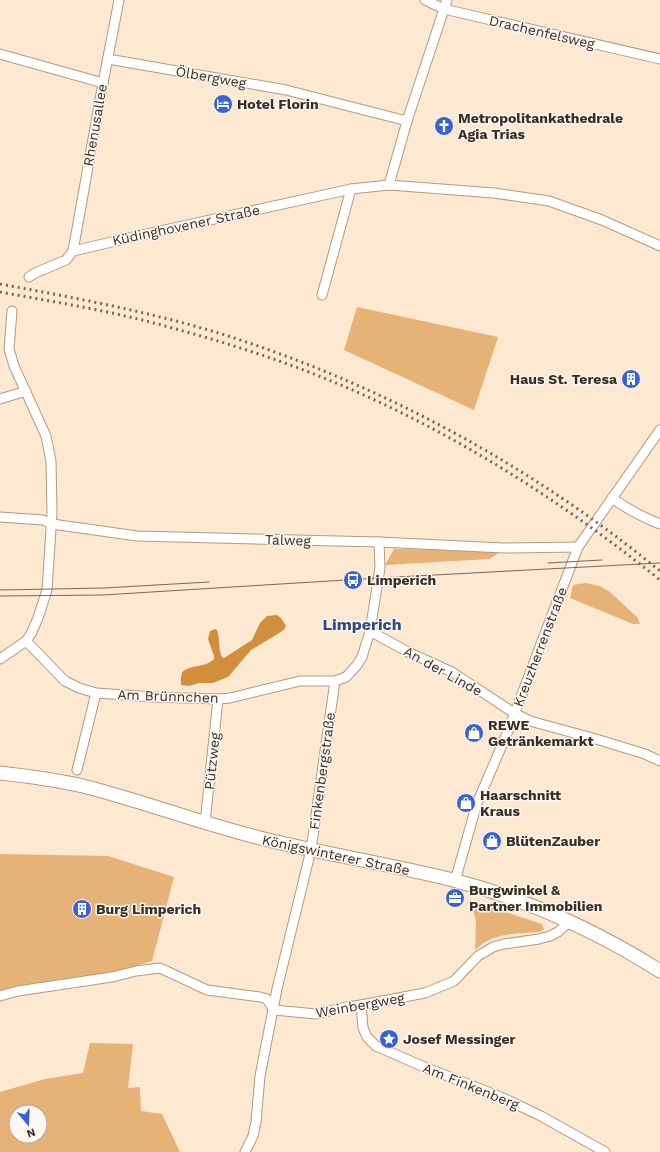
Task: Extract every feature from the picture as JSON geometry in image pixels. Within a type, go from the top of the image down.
[{"type":"main road","name":"Königswinterer Straße","points":[[0,773],[81,786],[127,798],[205,823],[260,838],[455,881],[526,904],[569,922],[628,951],[660,971]]},
{"type":"street","name":"Rhenusallee","points":[[73,251],[119,0]]},
{"type":"street","name":"Drachenfelsweg","points":[[425,0],[444,9],[660,59]]},
{"type":"street","points":[[389,184],[407,121],[448,0]]},
{"type":"street","points":[[0,54],[103,83]]},
{"type":"street","name":"Ölbergweg","points":[[108,59],[286,90],[407,121]]},
{"type":"street","name":"Küdinghovener Straße","points":[[29,277],[34,273],[66,260],[73,251],[351,189],[389,184],[494,193],[549,201],[602,220],[660,246]]},
{"type":"street","points":[[322,295],[351,189]]},
{"type":"street","points":[[0,658],[26,641],[38,618],[46,596],[52,524],[51,462],[46,436],[14,366],[9,349],[12,311]]},
{"type":"street","points":[[0,399],[26,391]]},
{"type":"street","name":"Kreuzherrenstraße","points":[[455,881],[477,803],[506,736],[578,547],[660,430]]},
{"type":"street","points":[[612,498],[627,509],[660,524]]},
{"type":"street","name":"Talweg","points":[[0,517],[43,520],[52,524],[137,536],[379,542],[504,548],[578,547]]},
{"type":"street","points":[[335,681],[346,677],[362,657],[370,631],[380,568],[379,542]]},
{"type":"street","name":"An der Linde","points":[[370,631],[408,652],[452,672],[514,713],[530,721],[610,743],[645,754],[660,761]]},
{"type":"street","name":"Am Brünnchen","points":[[26,641],[65,680],[79,688],[96,693],[218,699],[237,697],[300,681],[335,681]]},
{"type":"street","name":"Finkenbergstraße","points":[[245,1152],[253,1136],[256,1122],[260,1076],[277,989],[311,850],[335,681]]},
{"type":"street","points":[[77,770],[96,693]]},
{"type":"street","name":"Pützweg","points":[[205,823],[218,699]]},
{"type":"street","name":"Weinbergweg","points":[[274,1010],[316,1014],[425,992],[454,981],[478,956],[493,947],[550,936],[558,932],[569,922]]},
{"type":"street","points":[[0,996],[24,990],[112,977],[160,968],[207,990],[267,999],[274,1010]]},
{"type":"street","name":"Am Finkenberg","points":[[361,1005],[363,1028],[367,1037],[376,1046],[476,1087],[541,1116],[605,1152]]},
{"type":"shaded area","points":[[357,307],[498,337],[474,410],[344,350]]},
{"type":"shaded area","points":[[394,549],[501,551],[490,559],[385,565]]},
{"type":"shaded area","points":[[585,583],[600,586],[610,592],[638,618],[640,624],[633,624],[570,598],[573,585]]},
{"type":"shaded area","points":[[277,615],[286,626],[284,630],[251,650],[228,677],[213,683],[199,683],[189,686],[181,685],[182,672],[190,668],[207,664],[214,659],[208,639],[210,631],[215,629],[217,630],[219,647],[222,657],[224,658],[252,640],[260,623],[267,616]]},
{"type":"shaded area","points":[[0,854],[108,856],[174,877],[152,961],[102,976],[5,989],[0,992]]},
{"type":"shaded area","points":[[471,901],[542,924],[544,929],[540,932],[497,937],[482,944],[475,950],[476,921]]},
{"type":"shaded area","points":[[90,1043],[133,1044],[128,1088],[140,1087],[141,1111],[162,1114],[180,1152],[0,1152],[0,1092],[45,1079],[83,1073]]},
{"type":"tram line","points":[[548,563],[602,560]]},
{"type":"tram line","points":[[0,596],[103,595],[660,563]]},
{"type":"tram line","points":[[0,590],[104,588],[209,582]]},
{"type":"railway","points":[[0,284],[113,306],[169,319],[225,335],[284,355],[341,378],[398,404],[453,432],[508,463],[611,533],[660,571]]},
{"type":"railway","points":[[0,292],[104,311],[184,331],[281,362],[365,395],[454,440],[497,465],[581,520],[660,580]]},
{"type":"place","name":"Hotel Florin","points":[[223,104]]},
{"type":"place","name":"Metropolitankathedrale Agia Trias","points":[[444,126]]},
{"type":"place","name":"Haus St. Teresa","points":[[631,379]]},
{"type":"place","name":"Limperich","points":[[353,580]]},
{"type":"place","name":"REWE Getränkemarkt","points":[[474,733]]},
{"type":"place","name":"Haarschnitt Kraus","points":[[466,803]]},
{"type":"place","name":"BlütenZauber","points":[[492,841]]},
{"type":"place","name":"Burgwinkel & Partner Immobilien","points":[[455,898]]},
{"type":"place","name":"Burg Limperich","points":[[82,909]]},
{"type":"place","name":"Josef Messinger","points":[[389,1039]]},
{"type":"district","name":"Limperich","points":[[362,624]]}]
